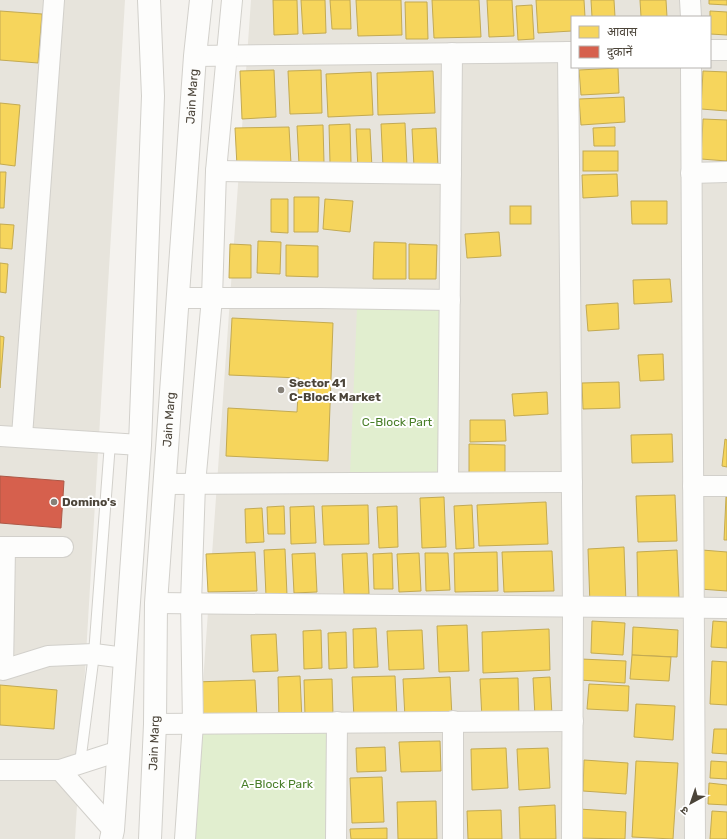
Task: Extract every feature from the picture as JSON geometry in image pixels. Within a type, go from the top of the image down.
[{"type":"street","points":[[22,436],[54,0]]},
{"type":"street","points":[[112,834],[140,445],[153,96],[149,0]]},
{"type":"street","name":"Jain Marg","points":[[150,839],[155,724],[156,603],[195,56],[201,0]]},
{"type":"street","points":[[185,839],[193,723],[191,603],[195,484],[212,298],[216,171],[232,0]]},
{"type":"street","points":[[690,0],[691,16]]},
{"type":"street","points":[[711,50],[727,50]]},
{"type":"street","points":[[195,56],[570,52],[573,608],[572,839]]},
{"type":"street","points":[[448,482],[452,53]]},
{"type":"street","points":[[691,68],[695,839]]},
{"type":"street","points":[[216,171],[451,174]]},
{"type":"street","points":[[692,173],[727,172]]},
{"type":"street","points":[[178,298],[450,300]]},
{"type":"street","points":[[0,436],[22,436],[140,445]]},
{"type":"street","points":[[164,484],[572,482]]},
{"type":"street","points":[[693,486],[727,486]]},
{"type":"street","points":[[63,548],[3,547],[2,670],[48,656],[94,654],[125,658]]},
{"type":"street","points":[[156,603],[573,608],[727,608]]},
{"type":"street","points":[[452,721],[453,839]]},
{"type":"street","points":[[155,724],[573,721]]},
{"type":"street","points":[[336,839],[337,722]]},
{"type":"street","points":[[0,770],[60,770],[119,751]]},
{"type":"street","points":[[60,770],[112,834]]},
{"type":"lane","points":[[80,763],[94,654],[110,443]]},
{"type":"shaded area","points":[[0,0],[125,0],[75,839],[0,839]]},
{"type":"shaded area","points":[[251,0],[727,0],[727,839],[192,839]]},
{"type":"green space","name":"C-Block Part","points":[[445,305],[440,474],[350,474],[357,308]]},
{"type":"green space","name":"A-Block Park","points":[[334,727],[332,839],[175,839],[182,730]]},
{"type":"building: आवास","points":[[273,0],[297,0],[298,34],[274,35]]},
{"type":"building: आवास","points":[[301,0],[325,0],[326,33],[303,34]]},
{"type":"building: आवास","points":[[330,0],[350,0],[351,29],[332,29]]},
{"type":"building: आवास","points":[[356,0],[401,0],[402,35],[358,36]]},
{"type":"building: आवास","points":[[432,0],[479,0],[481,37],[434,38]]},
{"type":"building: आवास","points":[[487,0],[512,0],[514,36],[489,37]]},
{"type":"building: आवास","points":[[536,0],[584,0],[585,16],[571,16],[571,31],[538,33]]},
{"type":"building: आवास","points":[[591,0],[614,0],[615,16],[592,16]]},
{"type":"building: आवास","points":[[640,0],[666,0],[667,16],[641,16]]},
{"type":"building: आवास","points":[[709,0],[727,0],[727,5],[709,4]]},
{"type":"building: आवास","points":[[405,2],[427,2],[428,39],[406,39]]},
{"type":"building: आवास","points":[[532,5],[534,39],[518,40],[516,6]]},
{"type":"building: आवास","points":[[0,11],[42,14],[38,63],[0,60]]},
{"type":"building: आवास","points":[[710,11],[727,12],[727,35],[711,34]]},
{"type":"building: आवास","points":[[618,68],[619,93],[581,95],[579,70]]},
{"type":"building: आवास","points":[[274,70],[276,117],[242,119],[240,71]]},
{"type":"building: आवास","points":[[321,70],[322,113],[290,114],[288,71]]},
{"type":"building: आवास","points":[[433,71],[435,113],[378,115],[377,73]]},
{"type":"building: आवास","points":[[703,71],[727,72],[727,111],[701,109]]},
{"type":"building: आवास","points":[[371,72],[373,115],[328,117],[326,74]]},
{"type":"building: आवास","points":[[624,97],[625,122],[581,125],[579,99]]},
{"type":"building: आवास","points":[[0,103],[20,105],[15,166],[0,164]]},
{"type":"building: आवास","points":[[703,119],[727,120],[727,161],[701,159]]},
{"type":"building: आवास","points":[[405,123],[407,166],[383,167],[381,124]]},
{"type":"building: आवास","points":[[350,124],[351,163],[330,163],[329,125]]},
{"type":"building: आवास","points":[[323,125],[324,163],[299,164],[297,126]]},
{"type":"building: आवास","points":[[289,127],[291,164],[237,166],[235,128]]},
{"type":"building: आवास","points":[[615,127],[615,146],[594,146],[593,128]]},
{"type":"building: आवास","points":[[436,128],[438,166],[414,167],[412,129]]},
{"type":"building: आवास","points":[[356,129],[370,129],[372,168],[358,169]]},
{"type":"building: आवास","points":[[583,151],[618,151],[618,171],[583,171]]},
{"type":"building: आवास","points":[[0,172],[6,172],[4,208],[0,208]]},
{"type":"building: आवास","points":[[617,174],[618,196],[583,198],[582,175]]},
{"type":"building: आवास","points":[[294,197],[319,197],[318,232],[294,232]]},
{"type":"building: आवास","points":[[271,199],[288,199],[288,233],[271,232]]},
{"type":"building: आवास","points":[[325,199],[353,201],[350,232],[323,229]]},
{"type":"building: आवास","points":[[631,201],[667,201],[667,224],[632,224]]},
{"type":"building: आवास","points":[[510,206],[531,206],[531,224],[510,224]]},
{"type":"building: आवास","points":[[0,224],[14,225],[12,249],[0,248]]},
{"type":"building: आवास","points":[[499,232],[501,256],[467,258],[465,234]]},
{"type":"building: आवास","points":[[258,241],[281,242],[280,274],[257,273]]},
{"type":"building: आवास","points":[[374,242],[406,243],[406,279],[373,279]]},
{"type":"building: आवास","points":[[230,244],[251,245],[251,278],[229,278]]},
{"type":"building: आवास","points":[[409,244],[437,245],[436,279],[409,279]]},
{"type":"building: आवास","points":[[286,245],[318,246],[318,277],[286,276]]},
{"type":"building: आवास","points":[[0,263],[8,264],[6,293],[0,292]]},
{"type":"building: आवास","points":[[670,279],[672,302],[634,304],[633,280]]},
{"type":"building: आवास","points":[[618,303],[619,329],[588,331],[586,305]]},
{"type":"building: आवास","points":[[232,318],[333,323],[328,461],[226,456],[228,408],[297,412],[299,378],[229,375]]},
{"type":"building: आवास","points":[[0,336],[4,337],[0,388]]},
{"type":"building: आवास","points":[[663,354],[664,380],[640,381],[638,355]]},
{"type":"building: आवास","points":[[619,382],[620,408],[583,409],[582,383]]},
{"type":"building: आवास","points":[[547,392],[548,414],[514,416],[512,394]]},
{"type":"building: आवास","points":[[470,420],[505,420],[506,441],[470,442]]},
{"type":"building: आवास","points":[[672,434],[673,462],[632,463],[631,435]]},
{"type":"building: आवास","points":[[725,439],[727,440],[727,467],[722,466]]},
{"type":"building: आवास","points":[[469,444],[505,445],[505,477],[469,476]]},
{"type":"building: आवास","points":[[675,495],[677,541],[638,542],[636,496]]},
{"type":"building: आवास","points":[[444,497],[446,547],[422,548],[420,498]]},
{"type":"building: आवास","points":[[726,497],[727,540],[724,540]]},
{"type":"building: आवास","points":[[546,502],[548,544],[479,546],[477,505]]},
{"type":"building: आवास","points":[[368,505],[369,544],[324,545],[322,506]]},
{"type":"building: आवास","points":[[472,505],[474,548],[456,549],[454,506]]},
{"type":"building: आवास","points":[[284,506],[285,534],[268,534],[267,507]]},
{"type":"building: आवास","points":[[314,506],[316,543],[291,544],[290,507]]},
{"type":"building: आवास","points":[[397,506],[398,547],[379,548],[377,507]]},
{"type":"building: आवास","points":[[262,508],[264,542],[246,543],[245,509]]},
{"type":"building: आवास","points":[[624,547],[626,603],[590,605],[588,549]]},
{"type":"building: आवास","points":[[285,549],[287,595],[266,596],[264,550]]},
{"type":"building: आवास","points":[[677,550],[679,598],[638,599],[637,552]]},
{"type":"building: आवास","points":[[702,550],[727,552],[727,591],[700,589]]},
{"type":"building: आवास","points":[[552,551],[554,591],[504,592],[502,552]]},
{"type":"building: आवास","points":[[255,552],[257,591],[208,592],[206,554]]},
{"type":"building: आवास","points":[[497,552],[498,591],[455,592],[454,553]]},
{"type":"building: आवास","points":[[315,553],[317,592],[294,593],[292,554]]},
{"type":"building: आवास","points":[[367,553],[369,594],[344,594],[342,554]]},
{"type":"building: आवास","points":[[392,553],[393,589],[374,589],[373,554]]},
{"type":"building: आवास","points":[[419,553],[421,591],[399,592],[397,554]]},
{"type":"building: आवास","points":[[425,553],[448,553],[450,590],[426,591]]},
{"type":"building: आवास","points":[[592,621],[625,623],[623,655],[591,653]]},
{"type":"building: आवास","points":[[713,621],[727,622],[727,648],[711,647]]},
{"type":"building: आवास","points":[[467,625],[469,671],[439,672],[437,626]]},
{"type":"building: आवास","points":[[633,627],[678,630],[677,657],[632,655]]},
{"type":"building: आवास","points":[[376,628],[378,667],[354,668],[353,629]]},
{"type":"building: आवास","points":[[549,629],[550,670],[483,673],[482,632]]},
{"type":"building: आवास","points":[[321,630],[322,668],[304,669],[303,631]]},
{"type":"building: आवास","points":[[422,630],[424,669],[389,670],[387,631]]},
{"type":"building: आवास","points":[[346,632],[347,668],[329,669],[328,633]]},
{"type":"building: आवास","points":[[276,634],[278,671],[253,672],[251,635]]},
{"type":"building: आवास","points":[[632,655],[671,657],[669,681],[630,679]]},
{"type":"building: आवास","points":[[581,659],[626,661],[625,683],[580,680]]},
{"type":"building: आवास","points":[[712,661],[727,662],[727,705],[710,704]]},
{"type":"building: आवास","points":[[300,676],[302,720],[279,721],[278,677]]},
{"type":"building: आवास","points":[[395,676],[397,718],[354,719],[352,677]]},
{"type":"building: आवास","points":[[450,677],[452,717],[405,718],[403,679]]},
{"type":"building: आवास","points":[[550,677],[552,716],[535,717],[533,678]]},
{"type":"building: आवास","points":[[518,678],[519,718],[482,719],[480,679]]},
{"type":"building: आवास","points":[[332,679],[333,715],[305,716],[304,680]]},
{"type":"building: आवास","points":[[255,680],[257,718],[196,720],[195,682]]},
{"type":"building: आवास","points":[[589,684],[629,686],[628,711],[587,709]]},
{"type":"building: आवास","points":[[0,685],[57,690],[54,729],[0,725]]},
{"type":"building: आवास","points":[[636,704],[675,706],[673,740],[634,737]]},
{"type":"building: आवास","points":[[714,729],[727,729],[727,754],[712,753]]},
{"type":"building: आवास","points":[[440,741],[441,771],[401,772],[399,742]]},
{"type":"building: आवास","points":[[385,747],[386,771],[357,772],[356,748]]},
{"type":"building: आवास","points":[[506,748],[508,788],[472,790],[471,749]]},
{"type":"building: आवास","points":[[548,748],[550,788],[519,790],[517,749]]},
{"type":"building: आवास","points":[[584,760],[628,763],[626,794],[583,791]]},
{"type":"building: आवास","points":[[636,761],[678,763],[673,839],[632,837]]},
{"type":"building: आवास","points":[[711,761],[727,762],[727,779],[710,778]]},
{"type":"building: आवास","points":[[382,777],[384,822],[352,823],[350,778]]},
{"type":"building: आवास","points":[[709,783],[727,785],[727,805],[708,804]]},
{"type":"building: आवास","points":[[436,801],[437,839],[398,839],[397,802]]},
{"type":"building: आवास","points":[[555,805],[556,839],[520,839],[519,807]]},
{"type":"building: आवास","points":[[579,809],[626,812],[625,839],[577,838]]},
{"type":"building: आवास","points":[[501,810],[502,839],[468,839],[467,811]]},
{"type":"building: आवास","points":[[712,811],[727,812],[727,839],[710,839]]},
{"type":"building: आवास","points":[[387,828],[387,839],[351,839],[350,829]]},
{"type":"building: दुकानें","points":[[0,476],[64,481],[61,528],[0,523]]},
{"type":"place","name":"Sector 41 C-Block Market","points":[[281,390]]},
{"type":"place","name":"Domino's","points":[[54,502]]}]
